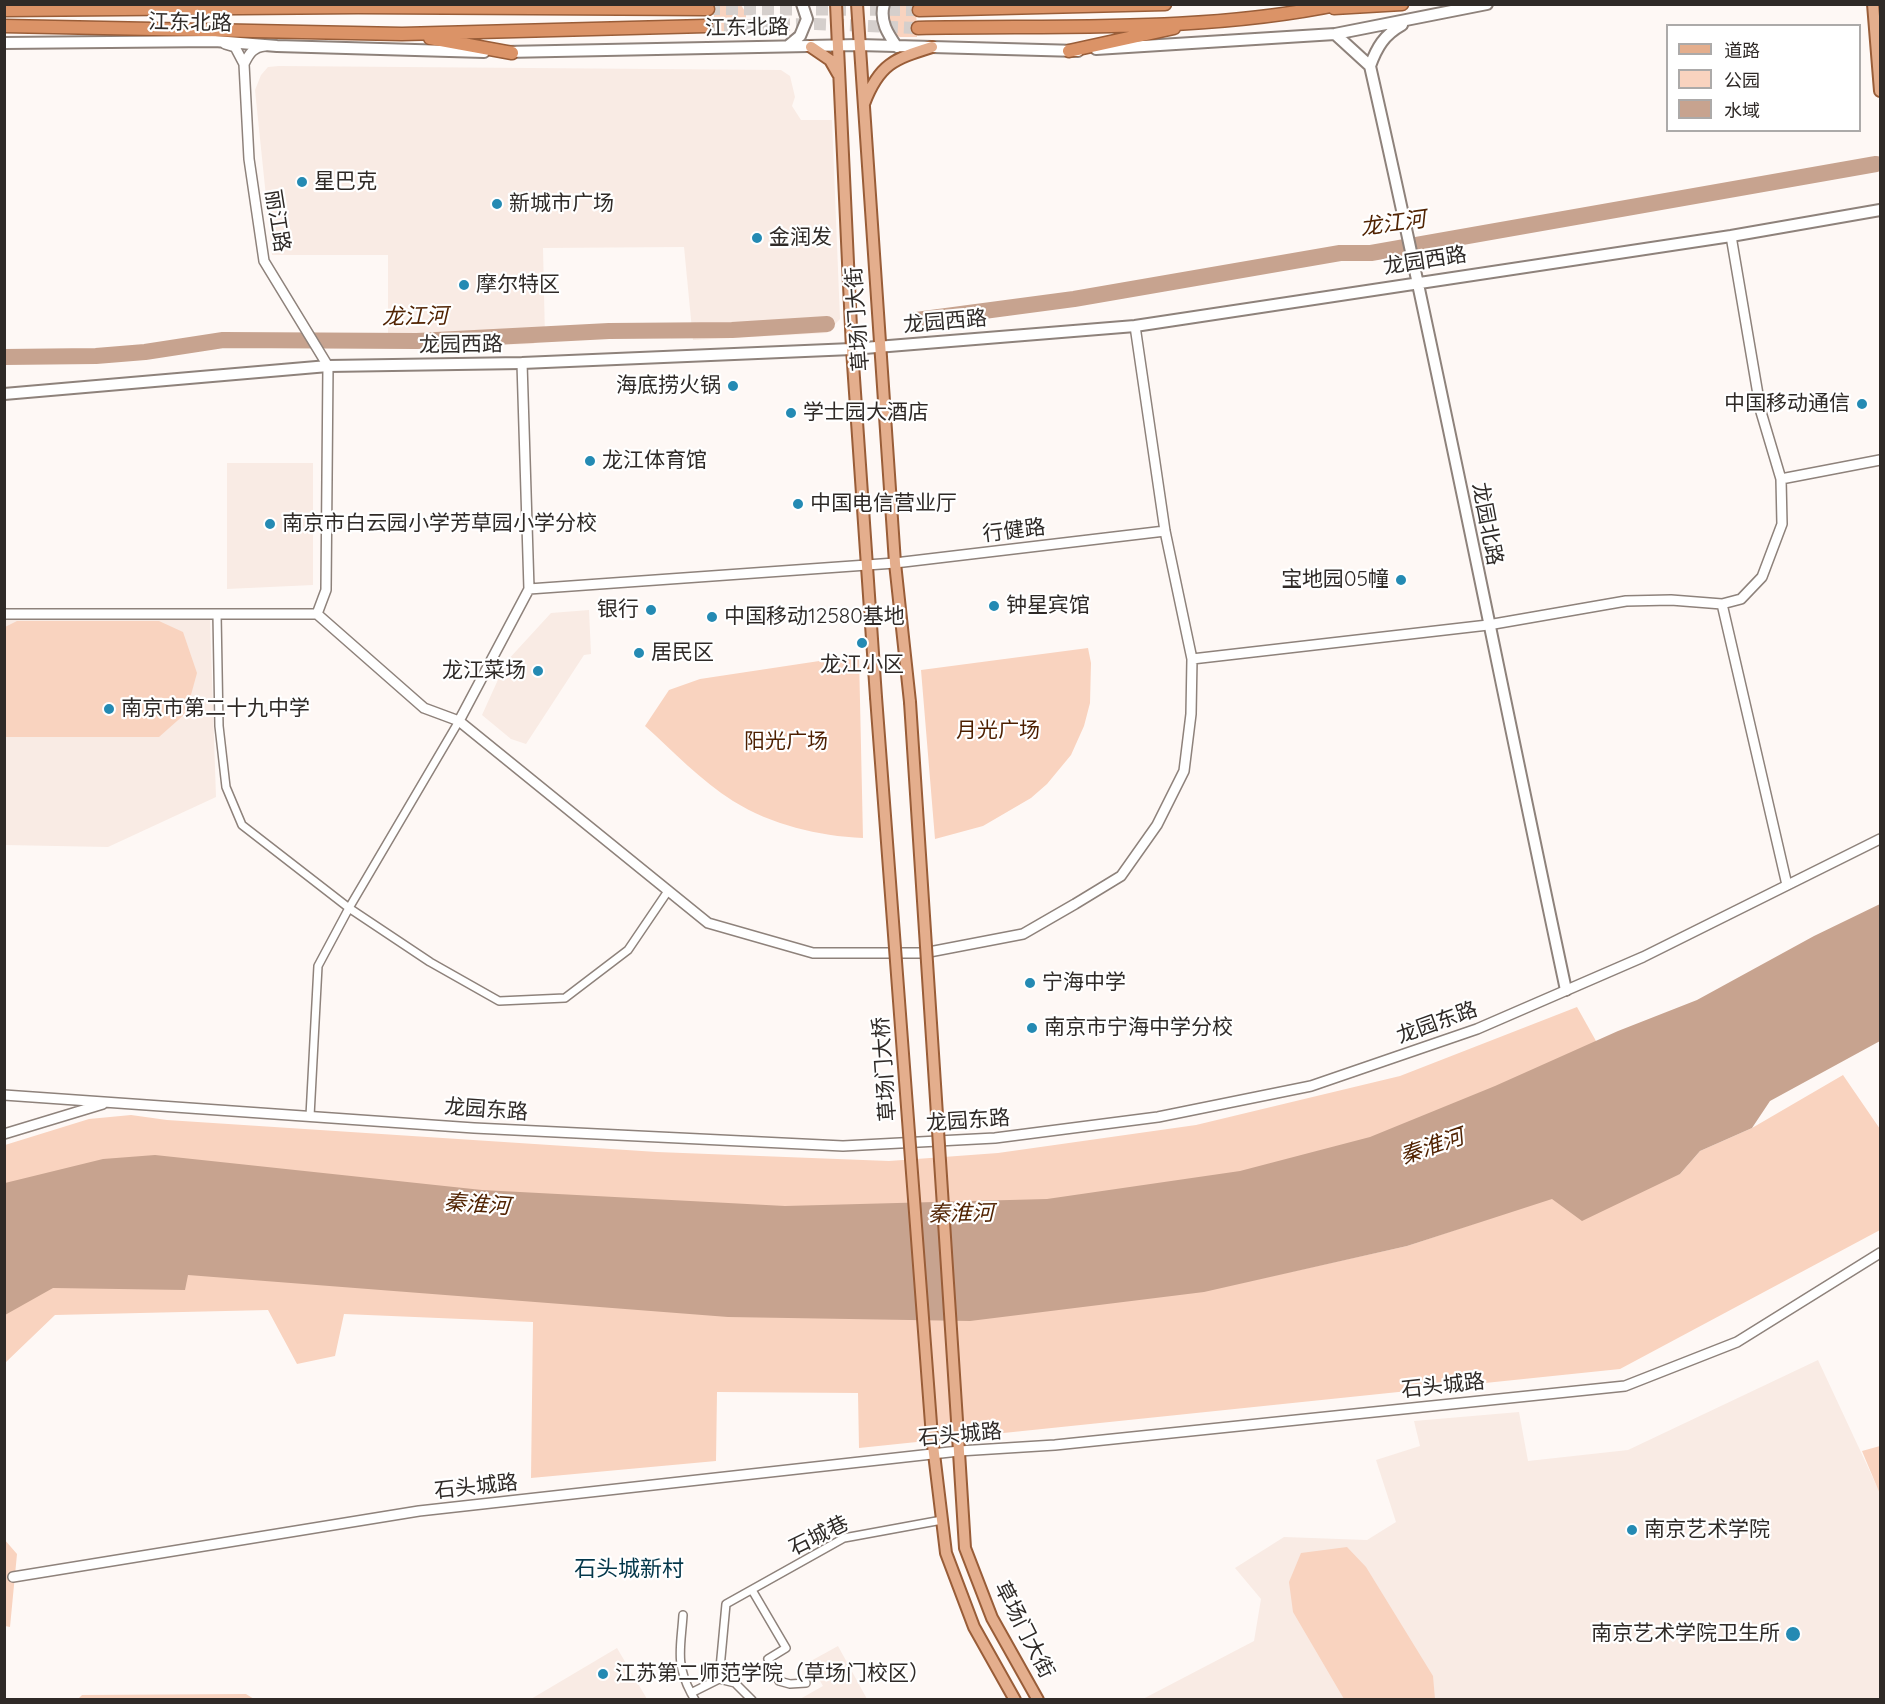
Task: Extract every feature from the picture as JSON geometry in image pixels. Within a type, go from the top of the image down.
[{"type":"highway","points":[[358,7],[372,4]]},
{"type":"highway","points":[[1086,8],[1107,4]]},
{"type":"highway","points":[[919,10],[1086,8],[1165,4]]},
{"type":"highway","points":[[1324,8],[1341,4]]},
{"type":"highway","points":[[1069,51],[1199,23],[1324,8],[1402,4]]},
{"type":"highway","points":[[4,10],[358,7],[708,9]]},
{"type":"highway","points":[[918,28],[1199,23]]},
{"type":"highway","points":[[4,26],[402,33],[705,26]]},
{"type":"highway","points":[[402,33],[512,53]]},
{"type":"main road","points":[[788,46],[800,36],[807,19],[802,4]]},
{"type":"main road","name":"草场门大街","points":[[836,4],[852,349],[876,697]]},
{"type":"main road","name":"草场门大街","points":[[857,4],[895,563],[910,702],[965,1548],[992,1618],[1038,1700]]},
{"type":"main road","points":[[884,4],[881,14],[886,31],[897,47]]},
{"type":"main road","name":"江东北路","points":[[4,43],[214,41],[276,46],[512,53],[859,45],[1069,51],[1335,33],[1487,4]]},
{"type":"main road","points":[[1873,4],[1881,91]]},
{"type":"main road","points":[[1335,33],[1370,66],[1377,46],[1391,32],[1416,19]]},
{"type":"main road","points":[[811,47],[830,60],[840,76]]},
{"type":"main road","points":[[863,107],[870,88],[888,64],[932,47]]},
{"type":"main road","name":"龙园北路","points":[[1370,66],[1419,282],[1488,626],[1566,990]]},
{"type":"main road","name":"龙园西路","points":[[4,394],[328,366],[522,363],[852,349],[1135,326],[1731,236],[1881,210]]},
{"type":"main road","name":"草场门大桥","points":[[876,697],[932,1437]]},
{"type":"main road","name":"草场门大街","points":[[932,1437],[946,1553],[974,1627],[1015,1700]]},
{"type":"street","points":[[214,41],[235,47],[244,64]]},
{"type":"street","points":[[244,64],[249,53],[258,46],[276,46]]},
{"type":"street","name":"丽江路","points":[[244,64],[249,159],[264,261],[328,366]]},
{"type":"street","points":[[1192,659],[1488,626],[1626,601],[1671,600],[1722,604],[1741,598],[1762,577],[1782,524],[1781,479],[1761,412],[1731,236]]},
{"type":"street","points":[[4,614],[317,614],[424,708],[459,721],[708,923],[813,952],[924,953],[1023,934],[1121,876],[1157,825],[1184,771],[1191,714],[1192,659],[1165,531],[1135,326]]},
{"type":"street","points":[[310,1116],[318,966],[349,908],[459,721],[529,589],[522,363]]},
{"type":"street","points":[[317,614],[326,590],[328,366]]},
{"type":"street","points":[[1781,479],[1881,460]]},
{"type":"street","name":"行健路","points":[[529,589],[895,563],[1165,531]]},
{"type":"street","points":[[1722,604],[1787,885]]},
{"type":"street","points":[[217,614],[219,726],[226,787],[242,825],[349,908],[430,962],[499,1001],[565,998],[628,950],[668,891]]},
{"type":"street","name":"龙园东路","points":[[4,1095],[672,1140],[843,1146],[995,1138],[1158,1117],[1311,1086],[1477,1029],[1643,957],[1881,839]]},
{"type":"street","points":[[4,1134],[108,1102]]},
{"type":"street","name":"石头城路","points":[[13,1577],[419,1511],[959,1451],[1054,1445],[1625,1386],[1737,1342],[1881,1253]]},
{"type":"street","name":"石城巷","points":[[719,1679],[726,1604],[844,1538],[942,1520]]},
{"type":"street","points":[[752,1590],[786,1648],[768,1659],[779,1681],[790,1684],[806,1683]]},
{"type":"street","points":[[683,1614],[679,1664],[681,1674],[693,1696],[719,1679],[735,1683],[752,1700]]},
{"type":"shaded area","points":[[268,67],[781,70],[790,76],[795,97],[792,106],[801,120],[832,120],[840,319],[827,333],[693,340],[684,247],[543,248],[545,338],[533,344],[388,347],[388,255],[272,255],[255,90],[261,75]]},
{"type":"shaded area","name":"南京市白云园小学芳草园小学分校","points":[[227,463],[313,463],[313,585],[227,589]]},
{"type":"shaded area","name":"龙江菜场","points":[[589,610],[591,654],[584,655],[526,744],[511,739],[482,715],[506,662],[551,613]]},
{"type":"shaded area","name":"南京市第二十九中学","points":[[5,615],[210,620],[216,797],[108,847],[5,845]]},
{"type":"shaded area","name":"南京艺术学院","points":[[1818,1360],[1880,1493],[1880,1699],[1141,1700],[1254,1641],[1261,1599],[1235,1568],[1284,1537],[1367,1540],[1396,1522],[1376,1460],[1420,1446],[1414,1421],[1519,1412],[1528,1461],[1628,1450]]},
{"type":"shaded area","name":"江苏第二师范学院（草场门校区）","points":[[838,1646],[867,1699],[800,1699],[823,1686],[809,1662]]},
{"type":"shaded area","name":"江苏第二师范学院（草场门校区）","points":[[617,1648],[647,1699],[531,1699]]},
{"type":"green space","points":[[714,5],[741,5],[746,13],[746,22],[734,31],[714,36]]},
{"type":"green space","points":[[891,5],[916,5],[917,37],[900,37],[893,34],[886,13]]},
{"type":"green space","points":[[17,621],[159,621],[183,632],[197,673],[186,713],[159,737],[5,737],[5,627]]},
{"type":"green space","name":"月光广场","points":[[1088,648],[1091,663],[1090,703],[1084,726],[1071,755],[1047,784],[1031,798],[983,826],[935,839],[921,670]]},
{"type":"green space","name":"阳光广场","points":[[859,655],[863,838],[812,832],[763,817],[733,801],[710,784],[645,726],[669,690],[700,679]]},
{"type":"green space","points":[[1577,1007],[1596,1041],[1552,1198],[1680,1174],[1700,1151],[1752,1128],[1843,1075],[1880,1129],[1880,1230],[1620,1369],[859,1448],[858,1393],[717,1392],[716,1461],[531,1478],[533,1322],[344,1314],[335,1356],[297,1364],[268,1310],[55,1315],[5,1363],[5,1145],[89,1119],[131,1115],[167,1120],[657,1152],[889,1161],[998,1153],[1196,1125],[1400,1076]],"holes":[[[1536,1203],[1407,1246],[1227,1286]]]},
{"type":"green space","points":[[1880,1446],[1880,1494],[1862,1451]]},
{"type":"green space","points":[[4,1539],[17,1554],[10,1627],[5,1626]]},
{"type":"green space","points":[[1347,1547],[1366,1567],[1433,1676],[1435,1699],[1344,1699],[1293,1612],[1289,1582],[1301,1553]]},
{"type":"green space","points":[[246,1694],[254,1699],[78,1699],[82,1695]]},
{"type":"water","name":"秦淮河","points":[[1880,904],[1880,1041],[1770,1101],[1752,1128],[1700,1151],[1680,1174],[1582,1221],[1552,1199],[1407,1246],[1204,1292],[970,1321],[728,1317],[188,1275],[185,1290],[53,1288],[5,1315],[5,1183],[103,1159],[155,1155],[482,1190],[785,1206],[1047,1199],[1240,1171],[1370,1137],[1495,1086],[1618,1031],[1697,1000],[1814,936]]},
{"type":"waterway","name":"龙江河","points":[[916,320],[1074,299],[1340,253],[1371,253],[1876,164]]},
{"type":"waterway","name":"龙江河","points":[[4,357],[96,356],[145,352],[223,340],[417,341],[609,331],[732,330],[827,324]]},
{"type":"tunnel","points":[[708,9],[919,10]]},
{"type":"tunnel","points":[[706,26],[816,24],[918,28]]},
{"type":"place","name":"星巴克","points":[[302,182]]},
{"type":"place","name":"新城市广场","points":[[497,204]]},
{"type":"place","name":"金润发","points":[[757,238]]},
{"type":"place","name":"摩尔特区","points":[[464,285]]},
{"type":"place","name":"海底捞火锅","points":[[733,386]]},
{"type":"place","name":"中国移动通信","points":[[1862,404]]},
{"type":"place","name":"学士园大酒店","points":[[791,413]]},
{"type":"place","name":"龙江体育馆","points":[[590,461]]},
{"type":"place","name":"中国电信营业厅","points":[[798,504]]},
{"type":"place","name":"南京市白云园小学芳草园小学分校","points":[[270,524]]},
{"type":"place","name":"宝地园05幢","points":[[1401,580]]},
{"type":"place","name":"钟星宾馆","points":[[994,606]]},
{"type":"place","name":"银行","points":[[651,610]]},
{"type":"place","name":"中国移动12580基地","points":[[712,617]]},
{"type":"place","name":"龙江小区","points":[[862,643]]},
{"type":"place","name":"居民区","points":[[639,653]]},
{"type":"place","name":"龙江菜场","points":[[538,671]]},
{"type":"place","name":"南京市第二十九中学","points":[[109,709]]},
{"type":"place","name":"宁海中学","points":[[1030,983]]},
{"type":"place","name":"南京市宁海中学分校","points":[[1032,1028]]},
{"type":"place","name":"南京艺术学院","points":[[1632,1530]]},
{"type":"place","name":"南京艺术学院卫生所","points":[[1793,1634]]},
{"type":"place","name":"江苏第二师范学院（草场门校区）","points":[[603,1674]]},
{"type":"district","name":"石头城新村","points":[[629,1569]]}]
